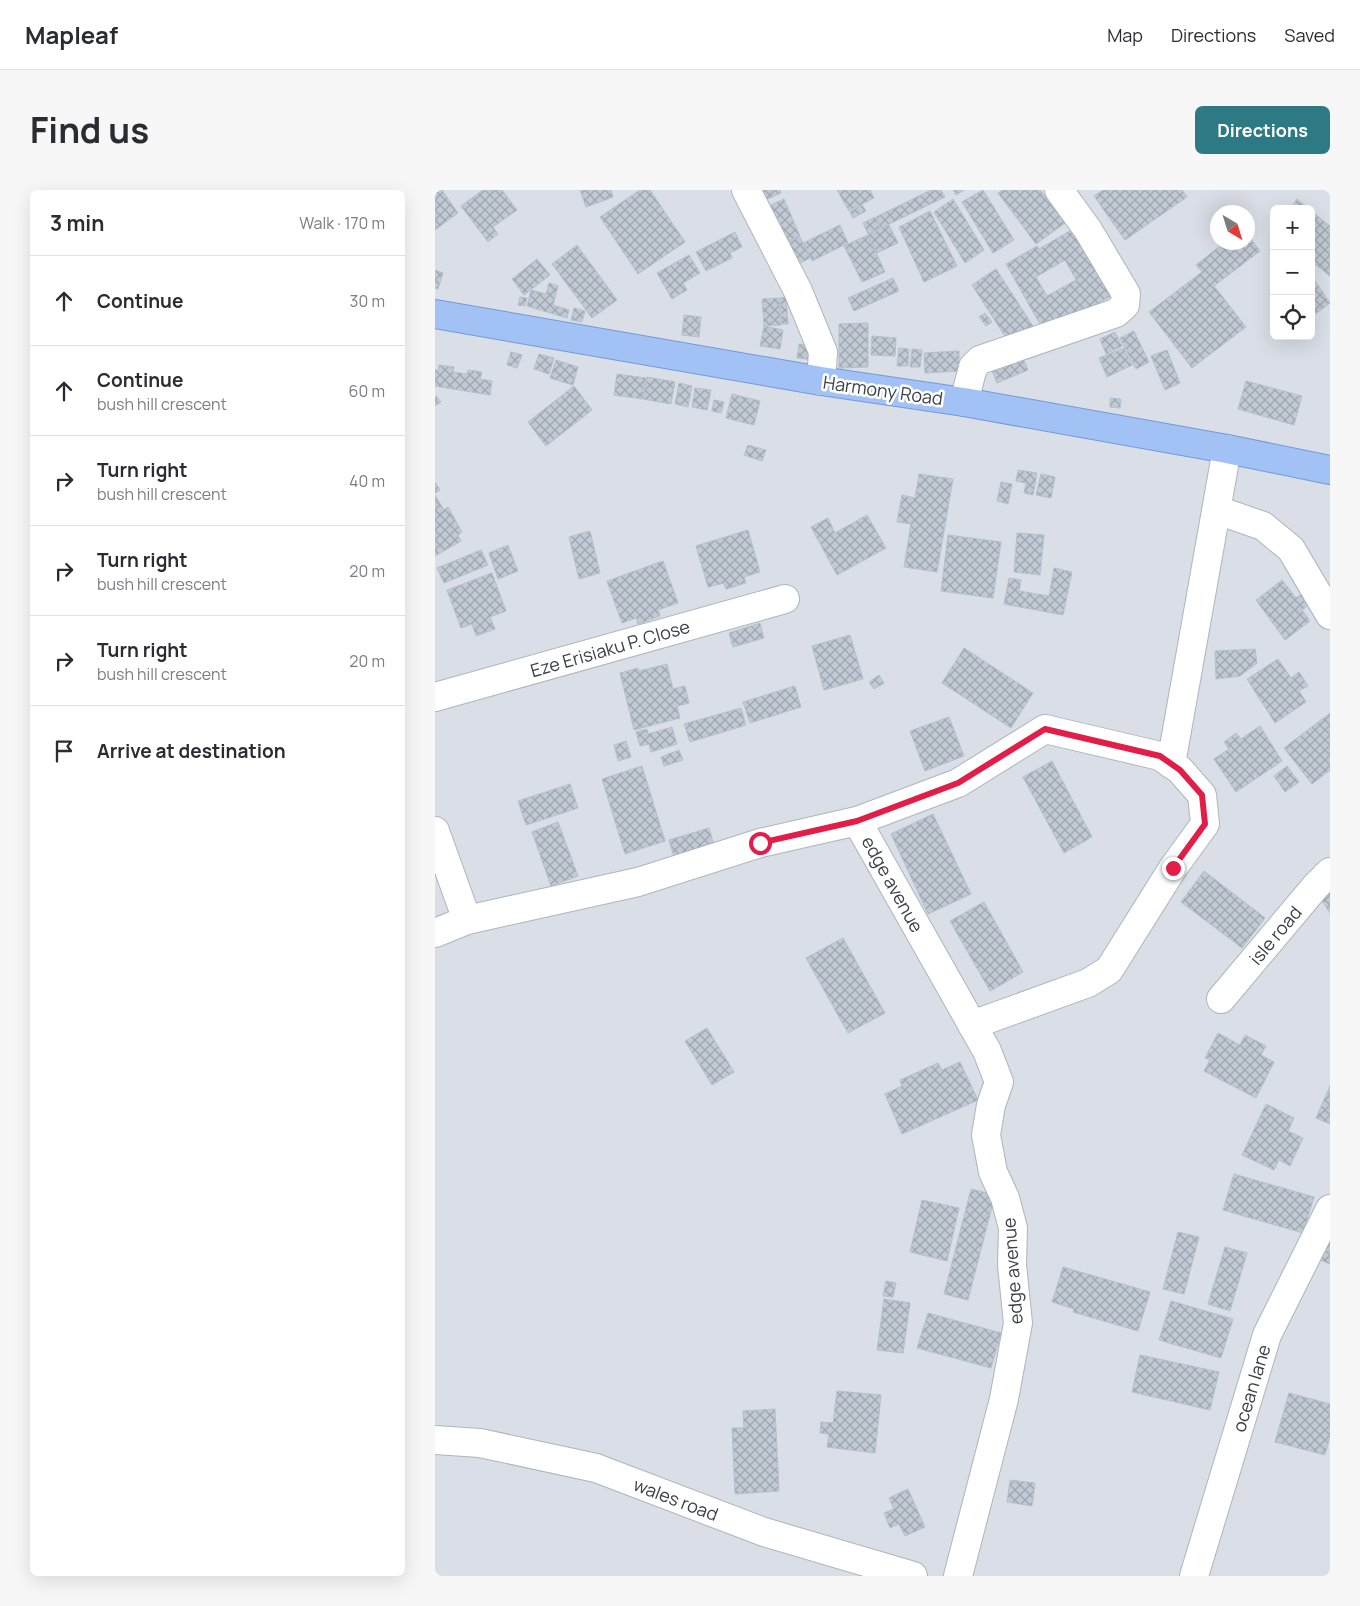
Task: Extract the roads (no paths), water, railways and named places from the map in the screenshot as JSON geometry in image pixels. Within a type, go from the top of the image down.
[{"type":"main road","name":"Harmony Road","points":[[435,314],[821,381],[964,402],[1227,449],[1330,470]]},
{"type":"street","points":[[746,190],[798,291],[823,352],[821,381]]},
{"type":"street","points":[[964,402],[973,367],[980,360],[1116,313],[1125,306],[1126,294],[1088,230],[1059,190]]},
{"type":"street","points":[[1171,764],[1227,449]]},
{"type":"street","points":[[1217,510],[1263,526],[1291,549],[1330,615]]},
{"type":"street","name":"Eze Erisiaku P. Close","points":[[435,698],[785,599]]},
{"type":"street","points":[[435,933],[467,920],[638,882],[760,843],[857,821],[958,783],[1045,729],[1160,756],[1180,770],[1202,795],[1205,824],[1173,868],[1109,970],[1088,983],[972,1025]]},
{"type":"street","name":"edge avenue","points":[[857,821],[987,1051],[999,1082],[991,1105],[985,1135],[993,1172],[1005,1198],[1013,1228],[1012,1265],[1018,1323],[1004,1399],[958,1576]]},
{"type":"street","points":[[435,831],[467,920]]},
{"type":"street","name":"isle road","points":[[1221,999],[1315,887],[1330,872]]},
{"type":"street","name":"ocean lane","points":[[1194,1576],[1267,1335],[1330,1209]]},
{"type":"street","name":"wales road","points":[[435,1440],[480,1443],[596,1468],[764,1532],[913,1576]]}]
